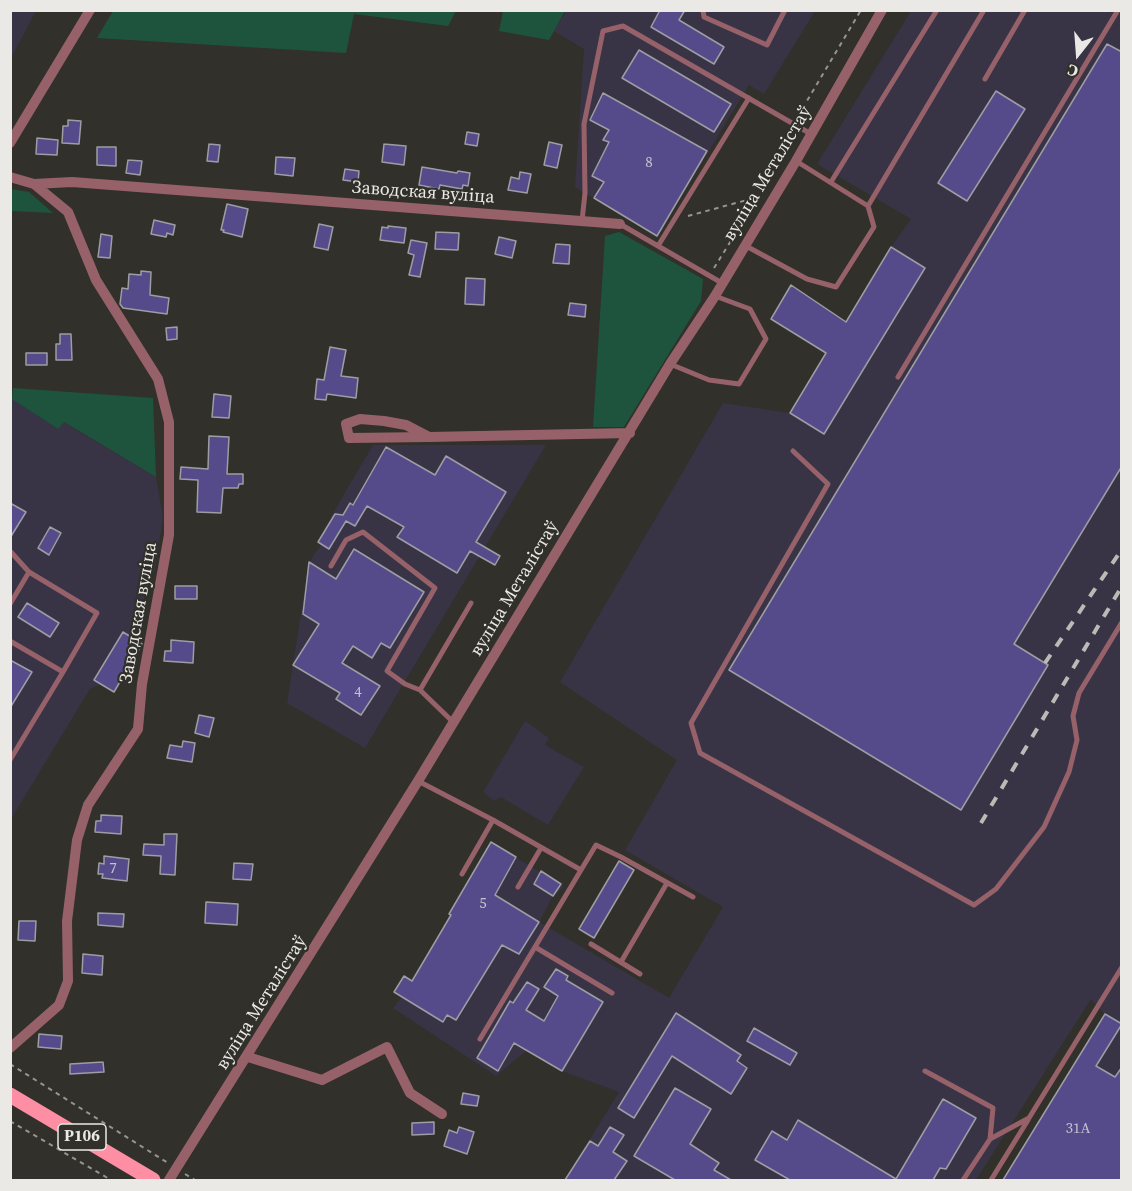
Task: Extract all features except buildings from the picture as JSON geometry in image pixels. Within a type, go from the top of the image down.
[{"type":"main road","name":"Р106","points":[[10,1095],[153,1180]]},
{"type":"street","points":[[10,143],[90,10]]},
{"type":"street","name":"вуліца Металістаў","points":[[170,1180],[418,781],[670,364],[715,296],[796,161],[882,10]]},
{"type":"street","name":"Заводская вуліца","points":[[10,177],[34,184],[72,182],[620,224]]},
{"type":"street","name":"Заводская вуліца","points":[[10,1048],[59,1005],[68,981],[67,921],[78,840],[88,805],[138,729],[142,684],[169,535],[169,422],[158,380],[96,280],[68,212],[34,184]]},
{"type":"street","points":[[429,437],[406,425],[384,421],[360,418],[346,424],[349,438],[429,437],[630,433]]},
{"type":"street","points":[[248,1057],[322,1080],[387,1047],[410,1093],[442,1114]]},
{"type":"lane","points":[[704,10],[704,17],[767,45],[785,10]]},
{"type":"lane","points":[[831,182],[937,10]]},
{"type":"lane","points":[[868,206],[984,10]]},
{"type":"lane","points":[[898,377],[1118,10]]},
{"type":"lane","points":[[985,79],[1024,11]]},
{"type":"lane","points":[[582,221],[585,193],[584,124],[603,31],[623,26],[811,135]]},
{"type":"lane","points":[[658,246],[749,98]]},
{"type":"lane","points":[[745,245],[807,279],[836,287],[874,227],[868,206],[796,161]]},
{"type":"lane","name":"Заводская вуліца","points":[[620,224],[722,283]]},
{"type":"lane","points":[[670,364],[709,380],[739,384],[766,339],[750,309],[715,296]]},
{"type":"lane","points":[[793,452],[828,484],[691,723],[700,753],[974,905],[996,890],[1044,828],[1069,772],[1077,740],[1073,717],[1079,693],[1122,622]]},
{"type":"lane","points":[[331,566],[346,540],[363,532],[435,588],[387,671],[405,684],[420,690],[453,722]]},
{"type":"lane","points":[[10,551],[29,572],[97,613],[10,760]]},
{"type":"lane","points":[[10,604],[29,572]]},
{"type":"lane","points":[[420,690],[471,603]]},
{"type":"lane","points":[[10,641],[63,672]]},
{"type":"lane","points":[[418,781],[581,870]]},
{"type":"lane","points":[[462,874],[493,820]]},
{"type":"lane","points":[[480,1039],[596,845],[621,856],[693,897]]},
{"type":"lane","points":[[518,887],[541,848]]},
{"type":"lane","points":[[621,962],[667,883]]},
{"type":"lane","points":[[591,944],[640,974]]},
{"type":"lane","points":[[535,947],[612,993]]},
{"type":"lane","points":[[991,1180],[1122,967]]},
{"type":"lane","points":[[925,1071],[993,1108],[990,1139],[963,1180]]},
{"type":"lane","points":[[990,1139],[1029,1118]]},
{"type":"path","points":[[710,276],[801,128],[798,117],[861,10]]},
{"type":"path","points":[[675,219],[758,197]]},
{"type":"path","points":[[10,1064],[177,1169]]},
{"type":"path","points":[[10,1121],[111,1180]]},
{"type":"shaded area","points":[[10,11],[36,11],[11,58]]},
{"type":"shaded area","points":[[566,11],[815,11],[764,94],[749,85],[657,236],[575,187],[584,49],[554,31]]},
{"type":"shaded area","points":[[911,11],[1121,11],[1121,1180],[1003,1180],[1104,1014],[1091,999],[976,1180],[565,1180],[619,1092],[562,1071],[527,1050],[496,1076],[393,1008],[402,997],[394,992],[404,976],[412,981],[491,842],[564,887],[553,896],[539,922],[669,998],[723,907],[625,850],[677,760],[560,682],[723,403],[790,413],[891,247],[911,219],[817,164]]},
{"type":"shaded area","points":[[11,398],[58,429],[63,422],[156,477],[163,517],[155,569],[130,636],[143,644],[114,692],[101,684],[90,689],[11,819]]},
{"type":"shaded area","points":[[373,445],[546,445],[365,748],[287,703],[309,562],[321,545],[318,542],[333,513]]},
{"type":"shaded area","points":[[525,721],[549,738],[545,745],[584,767],[548,825],[501,797],[494,801],[483,792]]},
{"type":"green space","points":[[503,10],[565,11],[549,40],[499,31]]},
{"type":"green space","points":[[113,11],[456,11],[448,26],[354,14],[346,53],[97,38]]},
{"type":"green space","points":[[11,189],[29,192],[53,213],[11,211]]},
{"type":"green space","points":[[619,232],[703,279],[701,301],[624,427],[593,427],[605,236]]},
{"type":"green space","points":[[13,388],[153,398],[156,477],[64,422],[58,429],[12,399]]},
{"type":"railway","points":[[1045,663],[1122,549]]},
{"type":"railway","points":[[981,823],[1122,586]]}]
